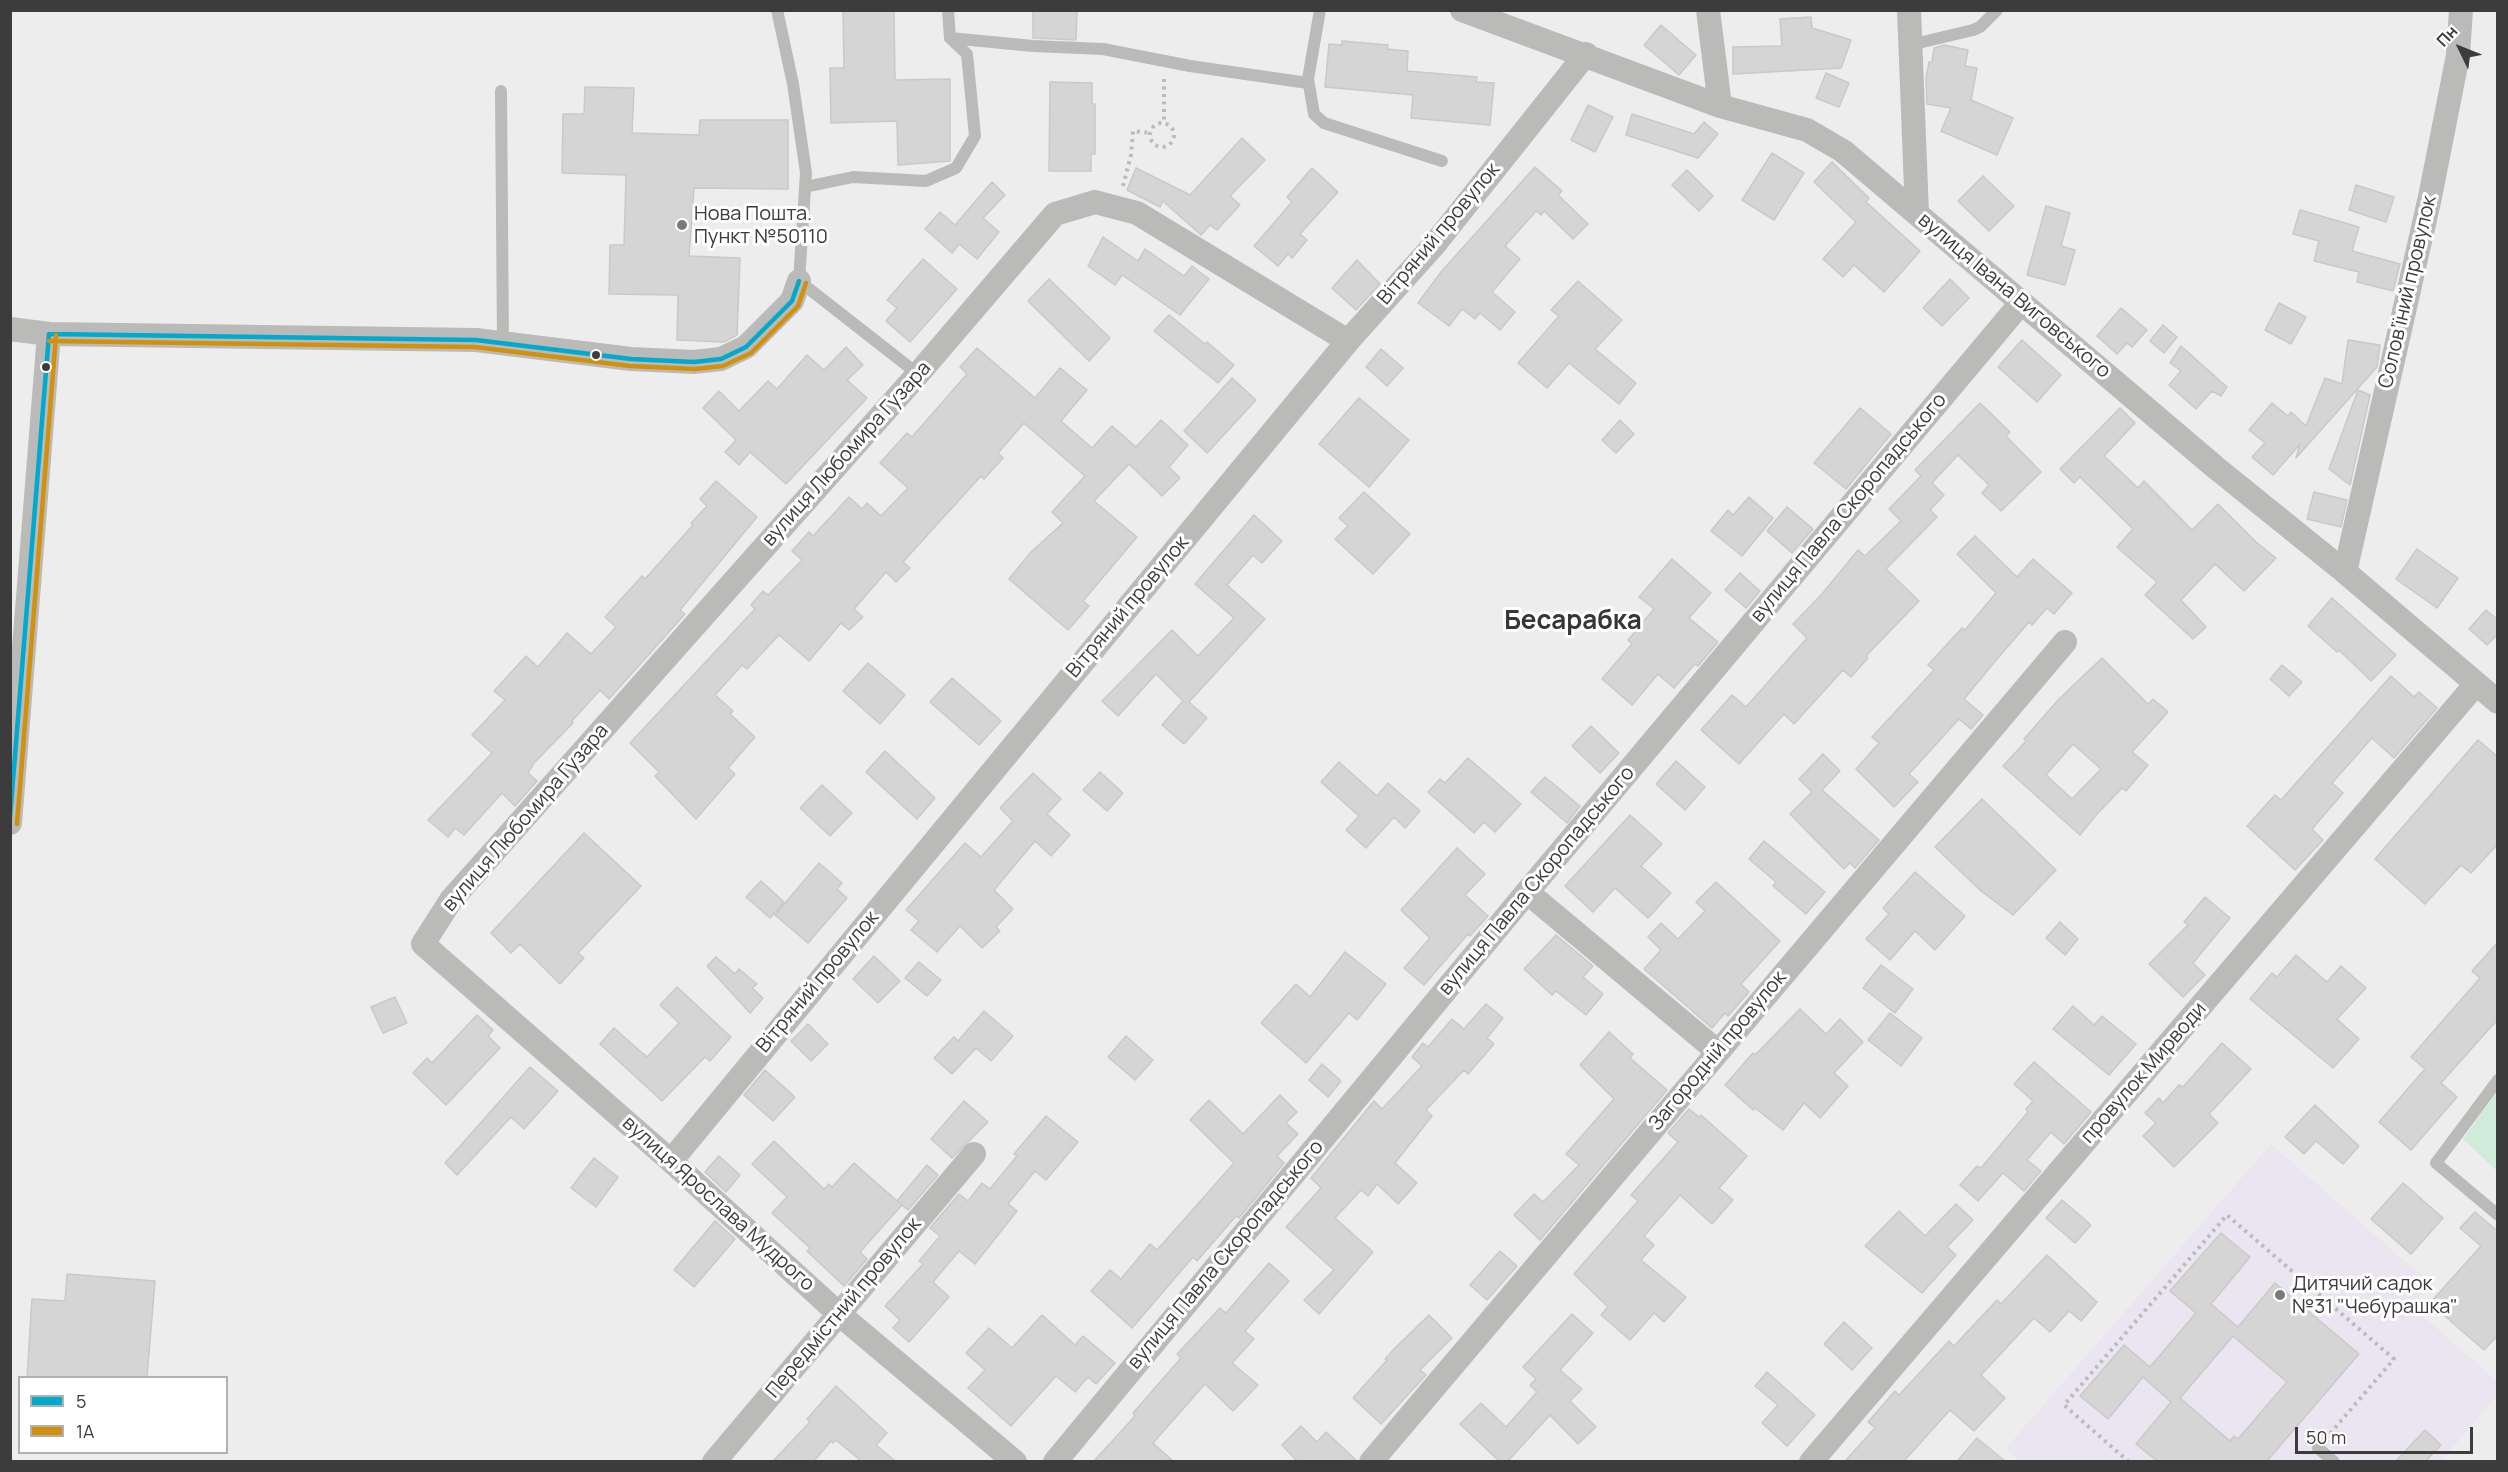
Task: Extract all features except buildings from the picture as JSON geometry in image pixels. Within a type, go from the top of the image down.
[{"type":"street","name":"вулиця Івана Виговського","points":[[1462,10],[1586,54],[1720,106],[1807,130],[1843,151],[2215,467],[2345,572],[2498,702]]},
{"type":"street","points":[[1708,10],[1720,106]]},
{"type":"street","points":[[1909,10],[1917,214]]},
{"type":"street","name":"Соловʼїний провулок","points":[[2345,572],[2430,197],[2458,55],[2461,10]]},
{"type":"street","name":"Вітряний провулок","points":[[671,1161],[1348,340],[1434,245],[1586,54]]},
{"type":"street","name":"вулиця Любомира Гузара","points":[[423,944],[458,891],[918,374],[1055,214],[1095,202],[1137,213],[1348,340]]},
{"type":"street","points":[[10,329],[49,334],[476,340],[631,359],[694,362],[721,359],[746,347],[792,301],[799,281]]},
{"type":"street","name":"вулиця Павла Скоропадського","points":[[1056,1461],[1527,892],[2021,303]]},
{"type":"street","points":[[10,823],[49,334]]},
{"type":"street","name":"Загородній провулок","points":[[1371,1461],[2065,642]]},
{"type":"street","name":"провулок Мирводи","points":[[1811,1461],[2476,684]]},
{"type":"street","points":[[1527,892],[1718,1051]]},
{"type":"street","name":"вулиця Ярослава Мудрого","points":[[423,944],[671,1161],[839,1314],[1015,1461]]},
{"type":"street","name":"Передмістний провулок","points":[[714,1461],[974,1154]]},
{"type":"lane","points":[[777,10],[793,84],[806,173],[799,281],[918,374]]},
{"type":"lane","points":[[806,187],[853,177],[926,181],[956,168],[975,136],[967,54],[950,38],[948,10]]},
{"type":"lane","points":[[1320,10],[1308,83],[1314,114],[1323,123],[1442,161]]},
{"type":"lane","points":[[1910,45],[1973,30],[1980,27],[1997,10]]},
{"type":"lane","points":[[950,38],[1033,46],[1103,48],[1190,66],[1308,83]]},
{"type":"lane","points":[[501,91],[503,344]]},
{"type":"lane","points":[[2498,1080],[2436,1163],[2498,1215]]},
{"type":"lane","points":[[2318,1448],[2334,1461]]},
{"type":"path","points":[[1164,73],[1164,123]]},
{"type":"path","points":[[1164,123],[1171,127],[1174,134],[1169,144],[1158,146],[1152,141],[1150,133],[1157,124],[1164,123]]},
{"type":"path","points":[[1128,170],[1132,131],[1150,133]]},
{"type":"path","points":[[2129,1461],[2064,1405],[2227,1215],[2394,1359],[2318,1448]]},
{"type":"shaded area","name":"Дитячий садок №31 \"Чебурашка\"","points":[[2271,1144],[2430,1283],[2411,1306],[2497,1381],[2497,1396],[2441,1461],[2021,1462],[2006,1448]]},
{"type":"green space","points":[[2497,1092],[2497,1171],[2463,1139]]},
{"type":"transit line","name":"5","points":[[49,334],[476,340],[631,359],[694,362],[721,359],[746,347],[792,301],[799,281]]},
{"type":"transit line","name":"1А","points":[[49,341],[475,347],[630,366],[695,369],[723,366],[751,353],[798,306],[806,283]]},
{"type":"transit line","name":"5","points":[[10,817],[49,334]]},
{"type":"transit line","name":"1А","points":[[17,824],[56,335]]},
{"type":"place","name":"Нова Пошта. Пункт №50110","points":[[682,225]]},
{"type":"place","name":"Дитячий садок №31 \"Чебурашка\"","points":[[2280,1295]]},
{"type":"district","name":"Бесарабка","points":[[1573,622]]}]
